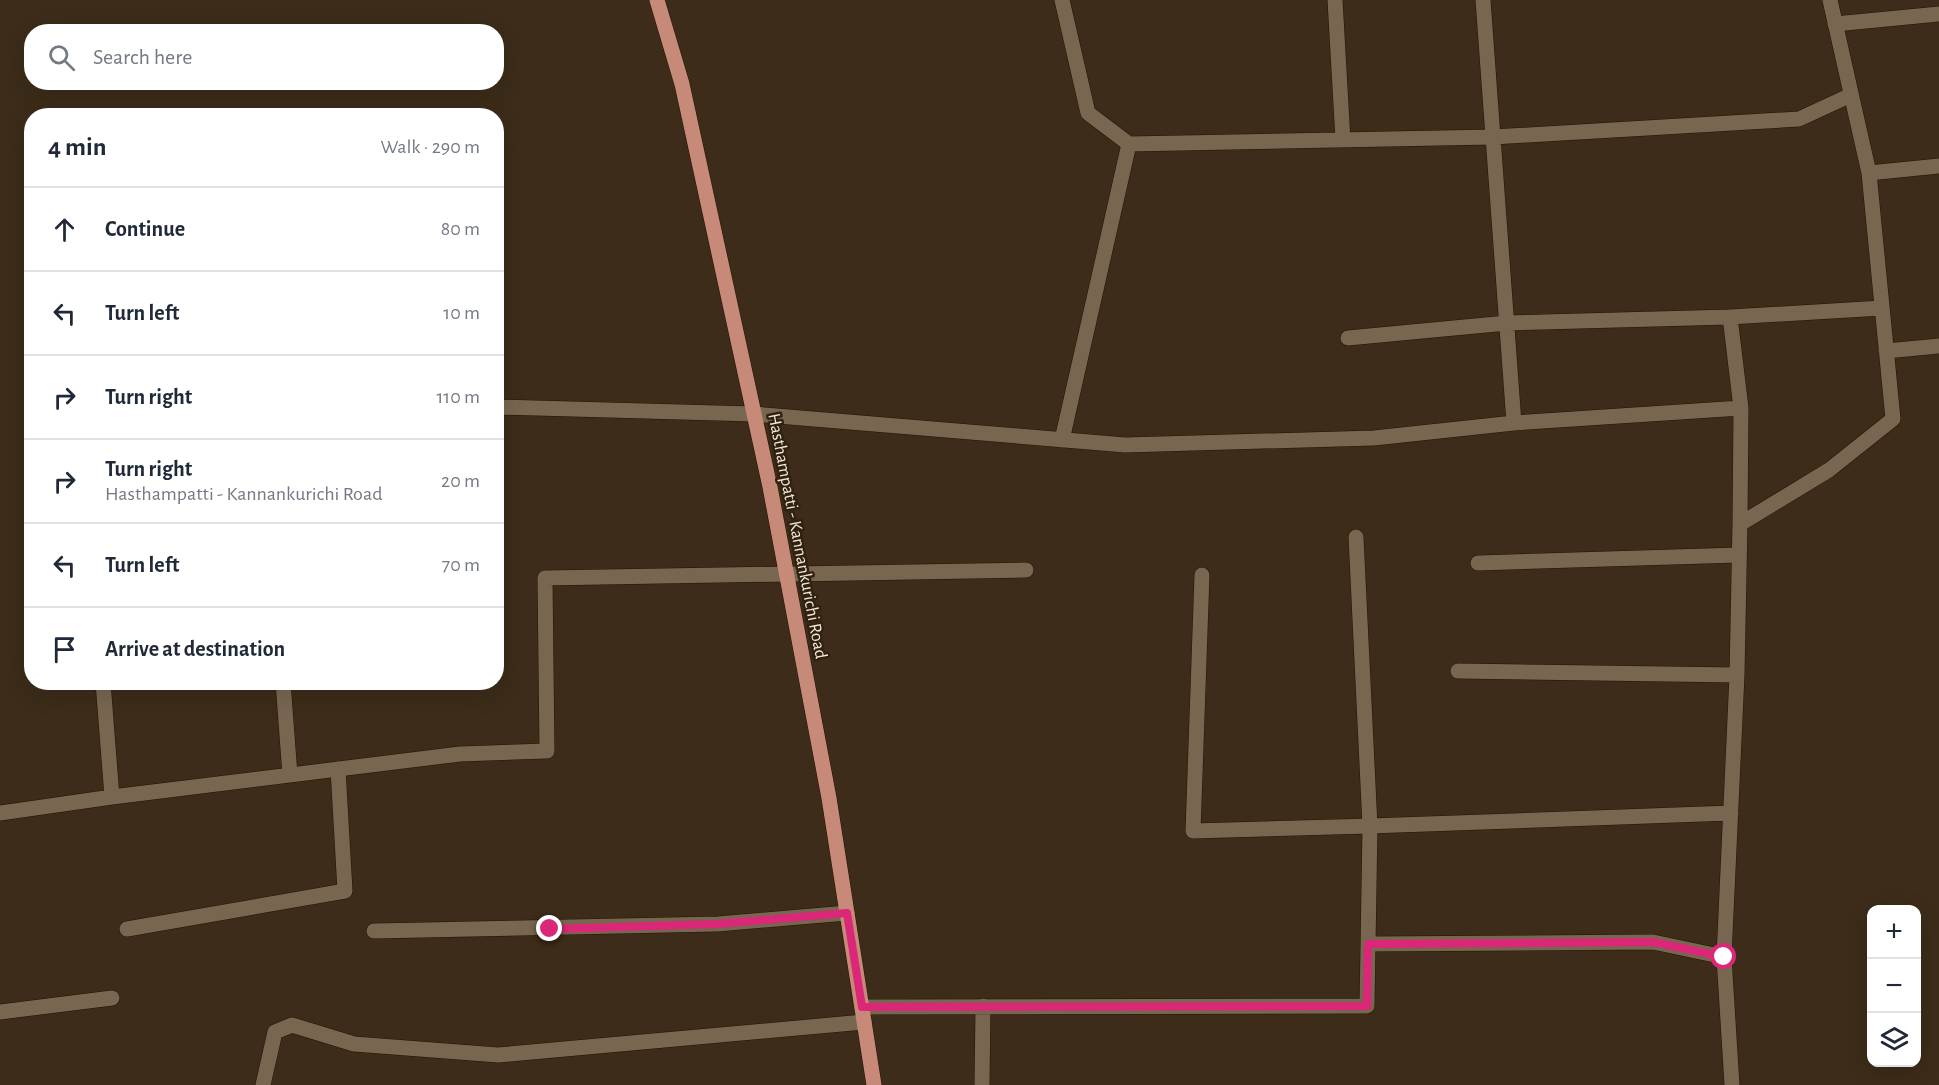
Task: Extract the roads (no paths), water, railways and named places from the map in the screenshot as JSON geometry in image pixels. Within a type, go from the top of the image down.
[{"type":"main road","name":"Hasthampatti - Kannankurichi Road","points":[[657,0],[682,84],[787,575],[829,798],[874,1085]]},
{"type":"street","points":[[1062,0],[1088,113],[1129,144],[1494,136],[1799,119],[1851,95]]},
{"type":"street","points":[[1335,0],[1343,140]]},
{"type":"street","points":[[1483,0],[1514,423]]},
{"type":"street","points":[[1740,524],[1829,470],[1893,419],[1869,173],[1830,0]]},
{"type":"street","points":[[1835,24],[1939,14]]},
{"type":"street","points":[[1062,440],[1129,144]]},
{"type":"street","points":[[1869,173],[1939,166]]},
{"type":"street","points":[[1348,338],[1507,323],[1730,317],[1882,308]]},
{"type":"street","points":[[1730,317],[1741,408],[1737,675],[1724,957],[1732,1085]]},
{"type":"street","points":[[1886,351],[1939,346]]},
{"type":"street","points":[[504,407],[754,414],[1125,445],[1374,438],[1514,423],[1741,408]]},
{"type":"street","points":[[263,1085],[275,1032],[292,1025],[354,1044],[498,1055],[863,1014],[982,1006],[1367,1006],[1370,826],[1356,537]]},
{"type":"street","points":[[1478,563],[1739,555]]},
{"type":"street","points":[[0,813],[460,754],[547,751],[545,578],[1026,570]]},
{"type":"street","points":[[1202,575],[1193,831],[1731,813]]},
{"type":"street","points":[[1458,671],[1737,675]]},
{"type":"street","points":[[105,690],[112,797]]},
{"type":"street","points":[[284,690],[290,775]]},
{"type":"street","points":[[127,929],[345,891],[338,769]]},
{"type":"street","points":[[374,931],[718,924],[847,913]]},
{"type":"street","points":[[1368,944],[1653,942],[1724,957]]},
{"type":"street","points":[[0,1012],[112,998]]},
{"type":"street","points":[[982,1006],[982,1085]]}]
